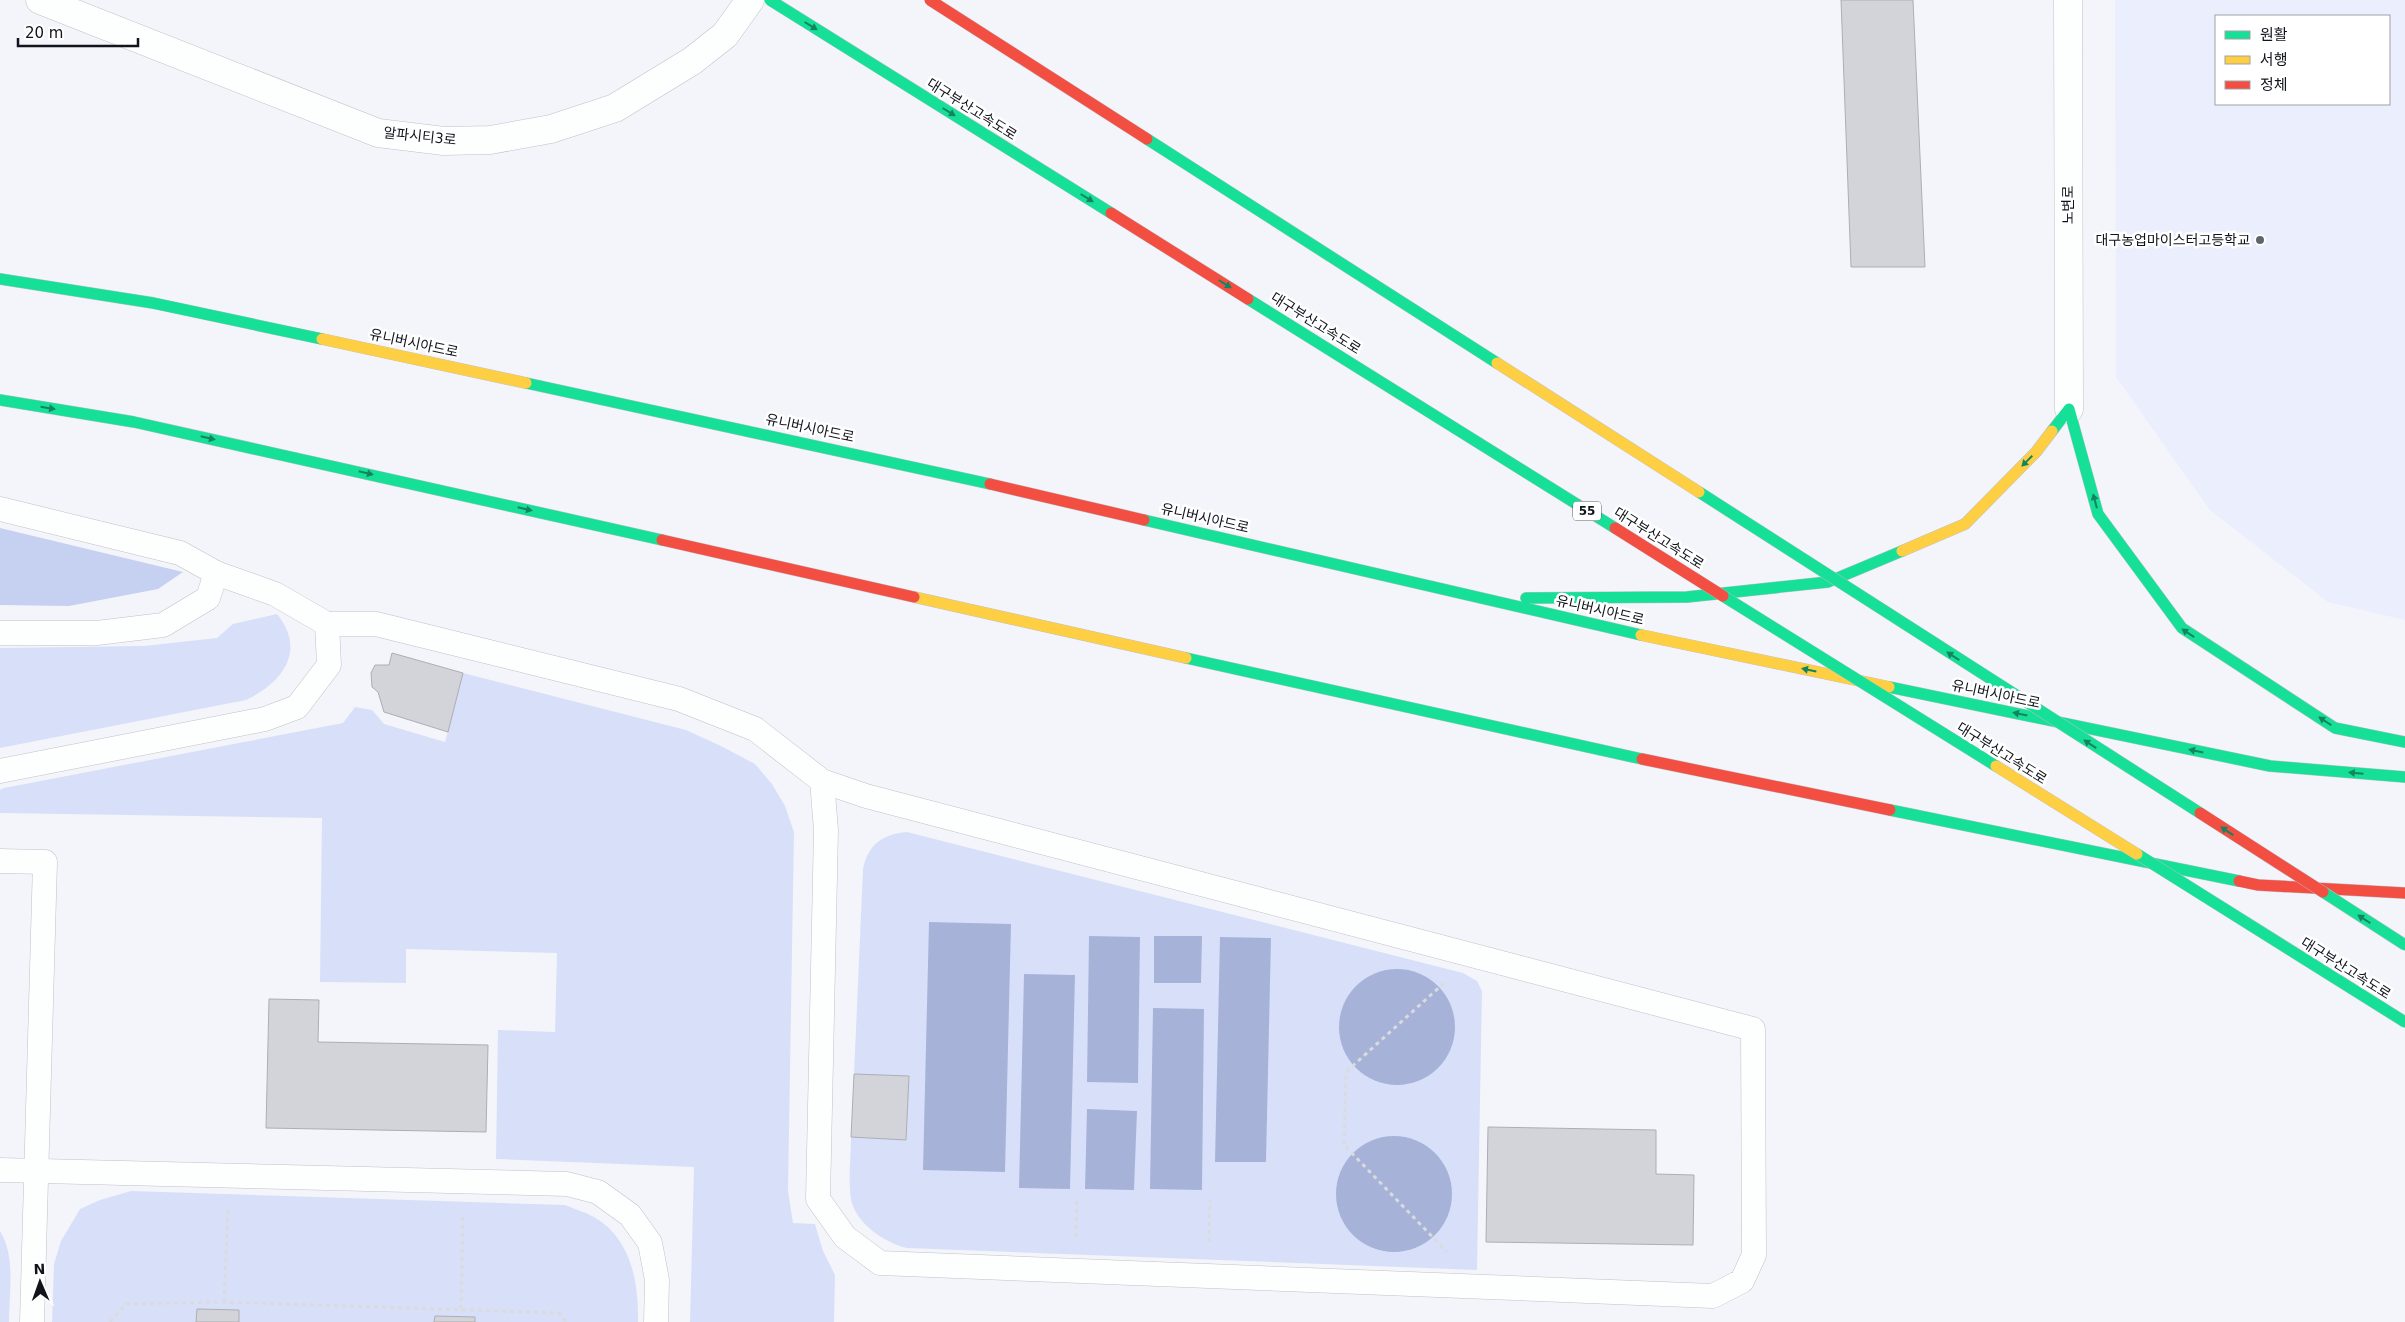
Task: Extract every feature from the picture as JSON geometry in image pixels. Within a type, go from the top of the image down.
[{"type":"main road","name":"대구부산고속도로","points":[[770,0],[2405,1022]]},
{"type":"main road","points":[[930,0],[2405,945]]},
{"type":"main road","name":"유니버시아드로","points":[[0,279],[153,303],[888,460],[1612,629],[2270,766],[2405,777]]},
{"type":"main road","points":[[0,400],[144,424],[1598,750],[2258,885],[2405,893]]},
{"type":"main road","points":[[1481,598],[1687,597],[1828,582],[1965,524],[2036,452],[2069,409]]},
{"type":"main road","points":[[2069,409],[2098,514],[2182,628],[2335,728],[2405,742]]},
{"type":"street","name":"알파시티3로","points":[[40,0],[378,133],[444,141],[490,140],[551,129],[616,108],[692,61],[725,34],[750,0]]},
{"type":"street","name":"노변로","points":[[2068,0],[2069,409]]},
{"type":"lane","points":[[0,509],[180,552],[216,573],[275,594],[327,624],[376,624],[679,699],[755,730],[822,781],[866,796],[1753,1029],[1754,1255],[1742,1281],[1713,1296],[880,1263],[845,1237],[818,1200],[826,830],[822,781]]},
{"type":"lane","points":[[0,633],[97,633],[163,625],[208,598],[216,573]]},
{"type":"lane","points":[[0,771],[265,719],[297,707],[329,665],[327,624]]},
{"type":"lane","points":[[0,861],[45,862],[32,1322]]},
{"type":"lane","points":[[0,1170],[567,1184],[598,1192],[630,1215],[650,1243],[657,1280],[656,1322]]},
{"type":"path","points":[[1432,1237],[1344,1145],[1346,1072],[1439,987]]},
{"type":"path","points":[[224,1302],[229,1175]]},
{"type":"path","points":[[461,1309],[464,1181]]},
{"type":"path","points":[[1208,1275],[1210,1200]]},
{"type":"path","points":[[110,1322],[126,1304],[224,1302],[559,1313],[566,1322]]},
{"type":"shaded area","name":"대구농업마이스터고등학교","points":[[2115,0],[2405,0],[2405,620],[2328,602],[2210,510],[2116,377]]},
{"type":"shaded area","points":[[0,528],[183,572],[158,589],[69,606],[0,605]]},
{"type":"shaded area","points":[[277,614],[286,628],[290,641],[290,653],[280,675],[270,685],[246,700],[0,748],[0,648],[144,646],[217,638],[233,624]]},
{"type":"shaded area","points":[[463,673],[686,730],[755,764],[772,784],[785,806],[794,832],[788,1191],[793,1223],[815,1224],[823,1251],[835,1275],[834,1322],[690,1322],[694,1167],[496,1159],[498,1030],[555,1032],[557,953],[406,949],[406,983],[320,982],[322,818],[0,813],[0,790],[4,788],[343,723],[355,707],[372,710],[384,724],[445,742]]},
{"type":"shaded area","points":[[907,832],[1463,973],[1477,981],[1482,991],[1477,1270],[907,1248],[890,1242],[872,1231],[858,1216],[851,1199],[851,1137],[906,1139],[909,1076],[854,1074],[863,869],[868,853],[878,842],[890,835]]},
{"type":"shaded area","points":[[929,922],[1011,924],[1005,1172],[923,1170]]},
{"type":"shaded area","points":[[1089,936],[1140,937],[1138,1083],[1087,1082]]},
{"type":"shaded area","points":[[1154,936],[1202,936],[1201,983],[1154,983]]},
{"type":"shaded area","points":[[1220,937],[1271,938],[1266,1162],[1215,1162]]},
{"type":"shaded area","points":[[1397,969],[1419,973],[1438,986],[1451,1005],[1455,1027],[1451,1049],[1438,1068],[1419,1081],[1397,1085],[1375,1081],[1356,1068],[1343,1049],[1339,1027],[1343,1005],[1356,986],[1375,973]]},
{"type":"shaded area","points":[[1024,974],[1075,975],[1070,1189],[1019,1188]]},
{"type":"shaded area","points":[[1153,1008],[1204,1009],[1202,1190],[1150,1189]]},
{"type":"shaded area","points":[[1087,1109],[1137,1111],[1134,1190],[1085,1189]]},
{"type":"shaded area","points":[[1394,1136],[1416,1140],[1435,1153],[1448,1172],[1452,1194],[1448,1216],[1435,1235],[1416,1248],[1394,1252],[1372,1248],[1353,1235],[1340,1216],[1336,1194],[1340,1172],[1353,1153],[1372,1140]]},
{"type":"shaded area","points":[[131,1191],[565,1205],[591,1215],[607,1226],[617,1237],[630,1263],[634,1277],[637,1292],[638,1322],[475,1322],[475,1317],[435,1316],[434,1322],[239,1322],[239,1310],[197,1309],[196,1322],[52,1322],[54,1264],[61,1241],[80,1209],[100,1200]]},
{"type":"shaded area","points":[[0,1231],[5,1241],[10,1264],[9,1322],[0,1322]]},
{"type":"building","points":[[1841,0],[1913,0],[1925,267],[1851,267]]},
{"type":"building","points":[[392,653],[463,673],[448,732],[384,712],[378,692],[372,687],[371,673],[375,665],[389,665]]},
{"type":"building","points":[[269,999],[319,1000],[318,1042],[488,1045],[486,1132],[266,1128]]},
{"type":"building","points":[[854,1074],[909,1076],[906,1140],[851,1137]]},
{"type":"building","points":[[1488,1127],[1656,1130],[1656,1174],[1694,1175],[1693,1245],[1486,1242]]},
{"type":"building","points":[[197,1309],[239,1310],[239,1322],[196,1322]]},
{"type":"building","points":[[435,1316],[475,1317],[475,1322],[434,1322]]},
{"type":"traffic: fast","points":[[770,0],[1111,213]]},
{"type":"traffic: fast","points":[[1147,139],[1497,363]]},
{"type":"traffic: fast","points":[[0,279],[153,303],[322,339]]},
{"type":"traffic: fast","points":[[1248,299],[1615,528]]},
{"type":"traffic: fast","points":[[526,383],[990,484]]},
{"type":"traffic: fast","points":[[0,400],[134,422],[662,540]]},
{"type":"traffic: fast","points":[[2052,431],[2069,409],[2098,514],[2182,628],[2335,728],[2405,742]]},
{"type":"traffic: fast","points":[[1699,492],[2200,813]]},
{"type":"traffic: fast","points":[[1144,520],[1641,635]]},
{"type":"traffic: fast","points":[[1526,598],[1687,597],[1828,582],[1902,551]]},
{"type":"traffic: fast","points":[[1723,596],[1996,766]]},
{"type":"traffic: fast","points":[[1186,658],[1642,759]]},
{"type":"traffic: fast","points":[[1889,687],[2270,766],[2405,777]]},
{"type":"traffic: fast","points":[[1890,810],[2239,881]]},
{"type":"traffic: fast","points":[[2137,854],[2405,1022]]},
{"type":"traffic: fast","points":[[2323,892],[2405,945]]},
{"type":"traffic: slow","points":[[322,339],[526,383]]},
{"type":"traffic: slow","points":[[1497,363],[1699,492]]},
{"type":"traffic: slow","points":[[1902,551],[1965,524],[2036,452],[2052,431]]},
{"type":"traffic: slow","points":[[914,597],[1186,658]]},
{"type":"traffic: slow","points":[[1641,635],[1889,687]]},
{"type":"traffic: slow","points":[[1996,766],[2137,854]]},
{"type":"traffic: jam","points":[[930,0],[1147,139]]},
{"type":"traffic: jam","points":[[1111,213],[1248,299]]},
{"type":"traffic: jam","points":[[990,484],[1144,520]]},
{"type":"traffic: jam","points":[[1615,528],[1723,596]]},
{"type":"traffic: jam","points":[[662,540],[914,597]]},
{"type":"traffic: jam","points":[[1642,759],[1890,810]]},
{"type":"traffic: jam","points":[[2200,813],[2323,892]]},
{"type":"traffic: jam","points":[[2239,881],[2258,885],[2405,893]]},
{"type":"place","name":"대구농업마이스터고등학교","points":[[2260,240]]}]
